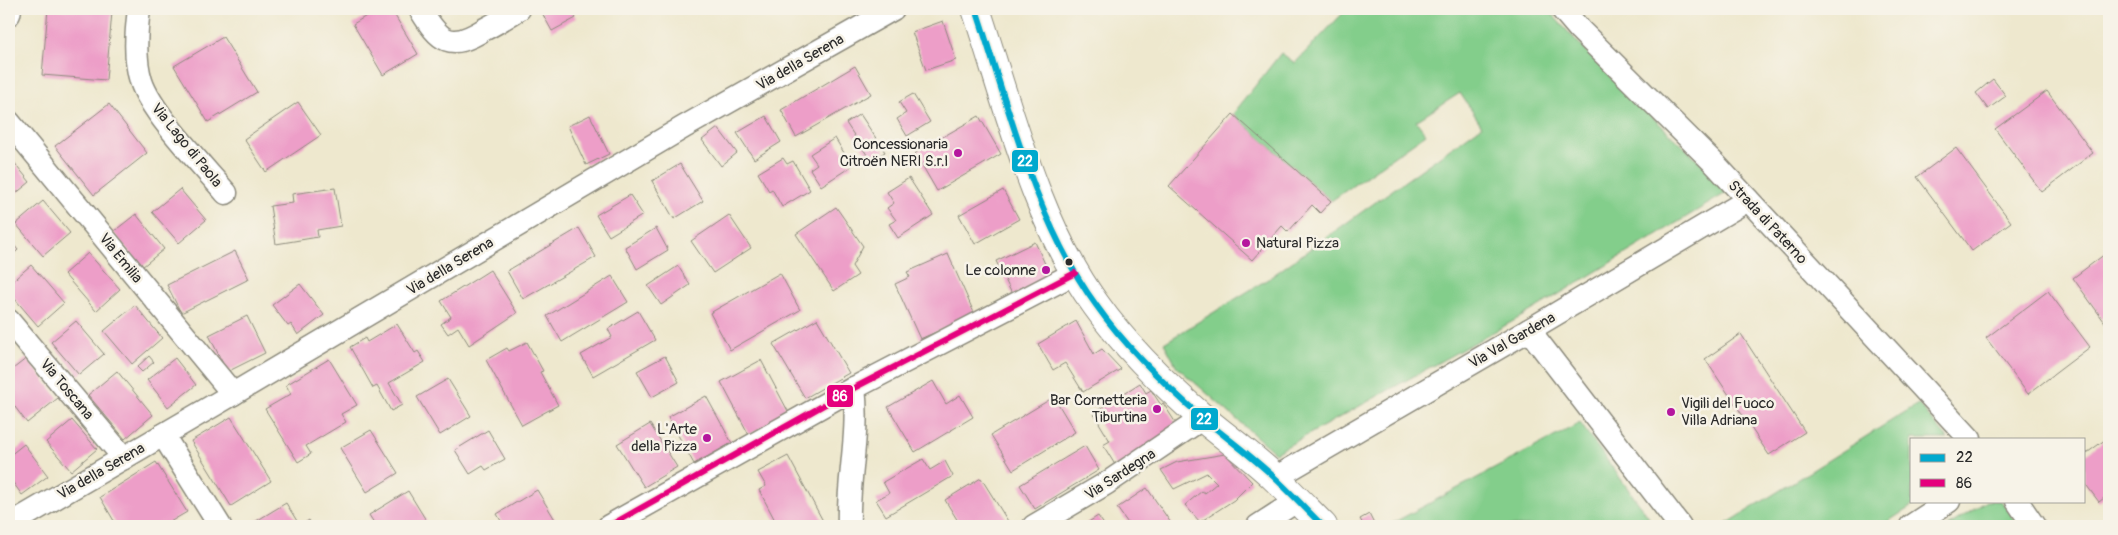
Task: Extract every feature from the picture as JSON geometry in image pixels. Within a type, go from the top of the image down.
[{"type":"main road","points":[[976,9],[1029,170],[1056,235],[1075,273],[1096,306],[1126,342],[1203,418],[1275,478],[1322,526]]},
{"type":"street","points":[[9,14],[10,9]]},
{"type":"street","name":"Via Lago di Paola","points":[[139,9],[137,59],[140,79],[146,93],[159,113],[226,194]]},
{"type":"street","points":[[420,9],[437,33],[454,42],[471,38],[519,9]]},
{"type":"street","name":"Via della Serena","points":[[13,515],[124,458],[676,132],[893,9]]},
{"type":"street","name":"Strada di Paterno","points":[[1562,9],[1580,30],[1714,164],[1969,438]]},
{"type":"street","name":"Via Emilia","points":[[9,122],[233,394]]},
{"type":"street","name":"Via Val Gardena","points":[[1275,478],[1748,200]]},
{"type":"street","points":[[609,526],[854,388],[1075,273]]},
{"type":"street","name":"Via Toscana","points":[[9,321],[124,458]]},
{"type":"street","points":[[1529,330],[1680,526]]},
{"type":"street","points":[[849,526],[849,488],[857,420],[854,388]]},
{"type":"street","name":"Via Sardegna","points":[[1034,526],[1107,483],[1203,418]]},
{"type":"street","points":[[163,435],[220,526]]},
{"type":"street","points":[[1258,526],[1298,500]]},
{"type":"street","points":[[1911,526],[1947,502]]},
{"type":"street","points":[[2018,502],[2034,526]]},
{"type":"green space","points":[[1347,9],[1547,9],[1613,80],[1715,176],[1726,193],[1526,314],[1275,453],[1177,367],[1164,343],[1268,279],[1482,126],[1460,93],[1416,121],[1426,134],[1331,201],[1233,114],[1281,53],[1295,63]]},
{"type":"green space","points":[[1918,404],[1947,438],[1910,438],[1910,502],[1918,502],[1881,526],[1723,526]]},
{"type":"green space","points":[[1580,423],[1655,526],[1387,526]]},
{"type":"green space","points":[[1985,502],[2002,502],[2020,526],[1948,526]]},
{"type":"building","points":[[48,9],[112,12],[106,80],[42,75]]},
{"type":"building","points":[[378,9],[391,9],[418,54],[383,75],[353,24]]},
{"type":"building","points":[[545,9],[571,9],[576,18],[552,31],[541,11]]},
{"type":"building","points":[[943,21],[956,60],[926,70],[912,32]]},
{"type":"building","points":[[223,37],[257,92],[208,122],[174,66]]},
{"type":"building","points":[[855,66],[871,94],[796,137],[781,110]]},
{"type":"building","points":[[1993,79],[2006,96],[1988,109],[1976,93]]},
{"type":"building","points":[[2047,91],[2093,153],[2042,192],[1995,129]]},
{"type":"building","points":[[913,94],[930,122],[907,136],[897,119],[906,113],[899,102]]},
{"type":"building","points":[[298,102],[321,135],[266,172],[244,139]]},
{"type":"building","points":[[109,104],[147,153],[94,195],[55,146]]},
{"type":"building","points":[[860,114],[885,152],[871,161],[846,123]]},
{"type":"building","points":[[1233,114],[1331,201],[1320,213],[1312,205],[1288,232],[1282,226],[1252,260],[1169,186]]},
{"type":"building","points":[[590,115],[609,154],[586,165],[568,126]]},
{"type":"building","points":[[766,116],[781,142],[754,159],[737,133]]},
{"type":"building","name":"Concessionaria Citroën NERI S.r.l","points":[[979,116],[1001,154],[937,191],[915,153]]},
{"type":"building","points":[[718,128],[737,153],[721,166],[702,140]]},
{"type":"building","points":[[835,138],[852,166],[821,186],[810,169],[817,164],[810,154]]},
{"type":"building","points":[[1956,148],[2011,222],[1972,251],[1917,177]]},
{"type":"building","points":[[9,156],[30,182],[9,199]]},
{"type":"building","points":[[783,158],[787,164],[793,161],[810,190],[782,207],[772,189],[769,191],[758,173]]},
{"type":"building","points":[[680,164],[703,201],[674,219],[652,181]]},
{"type":"building","points":[[909,178],[933,215],[898,238],[889,224],[896,220],[887,208],[894,203],[887,192]]},
{"type":"building","points":[[335,188],[341,226],[317,230],[318,237],[276,244],[270,206],[293,203],[292,194]]},
{"type":"building","points":[[180,189],[206,220],[179,243],[152,212]]},
{"type":"building","points":[[1003,190],[1019,219],[975,244],[959,215]]},
{"type":"building","points":[[630,195],[643,215],[609,236],[596,215]]},
{"type":"building","points":[[43,201],[70,233],[43,256],[16,224]]},
{"type":"building","points":[[836,207],[863,246],[852,266],[858,275],[834,291],[796,234]]},
{"type":"building","points":[[136,214],[164,249],[142,267],[113,232]]},
{"type":"building","points":[[729,215],[751,248],[713,273],[691,241]]},
{"type":"building","points":[[579,228],[596,257],[523,299],[507,271]]},
{"type":"building","points":[[656,228],[668,250],[637,269],[625,247]]},
{"type":"building","points":[[9,239],[18,250],[9,258]]},
{"type":"building","points":[[1035,242],[1051,277],[1013,296],[996,261]]},
{"type":"building","points":[[235,251],[249,279],[181,313],[167,285]]},
{"type":"building","points":[[2109,251],[2109,328],[2073,278]]},
{"type":"building","points":[[88,253],[120,289],[96,311],[64,274]]},
{"type":"building","points":[[948,254],[975,315],[920,339],[895,284],[910,277],[907,272]]},
{"type":"building","points":[[31,265],[64,303],[38,326],[9,292],[9,284]]},
{"type":"building","points":[[678,266],[690,285],[661,305],[648,286]]},
{"type":"building","points":[[490,270],[517,313],[469,345],[458,327],[448,334],[441,324],[451,317],[441,301]]},
{"type":"building","points":[[780,273],[800,310],[730,350],[710,313]]},
{"type":"building","points":[[612,276],[628,302],[562,342],[547,316]]},
{"type":"building","points":[[300,284],[324,315],[298,335],[291,324],[288,326],[272,305]]},
{"type":"building","points":[[2048,291],[2090,347],[2028,394],[1986,338]]},
{"type":"building","points":[[135,305],[162,338],[132,364],[104,331]]},
{"type":"building","points":[[638,311],[655,340],[593,376],[581,355],[612,337],[608,329]]},
{"type":"building","points":[[247,316],[265,353],[227,372],[209,335]]},
{"type":"building","points":[[817,319],[849,373],[805,398],[773,344]]},
{"type":"building","points":[[76,321],[104,354],[79,375],[51,342]]},
{"type":"building","points":[[1076,321],[1094,354],[1102,349],[1121,369],[1083,392],[1065,363],[1053,370],[1038,344]]},
{"type":"building","points":[[397,324],[415,353],[418,351],[425,362],[389,383],[402,405],[391,411],[377,386],[373,388],[350,347],[365,338],[367,342]]},
{"type":"building","points":[[1741,334],[1805,432],[1769,455],[1705,359]]},
{"type":"building","points":[[527,342],[543,371],[540,372],[558,405],[522,425],[486,360],[507,348],[509,351]]},
{"type":"building","points":[[149,356],[154,362],[142,372],[137,367]]},
{"type":"building","points":[[665,356],[679,382],[652,397],[637,371]]},
{"type":"building","points":[[27,358],[58,398],[27,423],[9,399],[9,372]]},
{"type":"building","points":[[175,358],[196,385],[168,407],[147,380]]},
{"type":"building","points":[[329,359],[357,405],[341,414],[346,422],[306,446],[311,454],[298,462],[265,409],[291,394],[286,385]]},
{"type":"building","points":[[761,360],[789,413],[749,435],[721,382]]},
{"type":"building","points":[[117,371],[153,415],[125,439],[88,395]]},
{"type":"building","points":[[448,379],[471,416],[440,435],[417,397]]},
{"type":"building","points":[[933,381],[946,404],[960,395],[973,417],[915,452],[888,407]]},
{"type":"building","points":[[1140,383],[1146,393],[1151,390],[1161,405],[1163,403],[1179,428],[1117,468],[1103,445],[1110,441],[1093,413]]},
{"type":"building","points":[[706,396],[732,443],[694,464],[668,417]]},
{"type":"building","points":[[1054,397],[1075,432],[1013,470],[991,435]]},
{"type":"building","points":[[231,417],[271,481],[231,506],[191,441]]},
{"type":"building","points":[[72,420],[97,449],[71,471],[46,442]]},
{"type":"building","points":[[650,424],[677,467],[644,487],[617,444]]},
{"type":"building","points":[[371,430],[398,473],[367,492],[340,448]]},
{"type":"building","points":[[488,430],[505,459],[486,470],[483,466],[470,474],[455,450]]},
{"type":"building","points":[[2109,437],[2109,494],[2099,502],[2086,485],[2086,454]]},
{"type":"building","points":[[24,444],[48,476],[22,495],[9,477],[9,456]]},
{"type":"building","points":[[1085,446],[1099,470],[1035,509],[1020,485]]},
{"type":"building","points":[[1225,454],[1252,482],[1234,500],[1200,522],[1185,505],[1202,491],[1205,493],[1217,483],[1207,473],[1174,489],[1161,470],[1177,462]]},
{"type":"building","points":[[788,456],[823,521],[813,526],[778,526],[759,490],[766,486],[758,472]]},
{"type":"building","points":[[923,459],[930,470],[945,461],[953,476],[886,516],[876,500],[889,493],[883,482]]},
{"type":"building","points":[[156,462],[187,512],[163,526],[117,526],[100,497]]},
{"type":"building","points":[[981,478],[1011,526],[961,526],[945,500]]},
{"type":"building","points":[[1147,488],[1173,526],[1130,526],[1117,508]]},
{"type":"building","points":[[537,490],[559,526],[504,526],[497,514]]},
{"type":"building","points":[[408,491],[429,525],[376,526],[369,515]]},
{"type":"building","points":[[286,503],[300,526],[248,526]]},
{"type":"building","points":[[1369,514],[1375,526],[1364,526],[1360,519]]},
{"type":"building","points":[[1098,516],[1105,526],[1082,526]]},
{"type":"building","points":[[309,520],[312,526],[300,526]]},
{"type":"transit line","name":"22","points":[[976,9],[1012,123],[1040,201],[1056,238],[1075,273],[1096,305],[1120,336],[1161,380],[1205,420],[1267,470],[1323,526]]},
{"type":"transit line","name":"86","points":[[609,526],[854,388],[1075,273]]},
{"type":"place","name":"Concessionaria Citroën NERI S.r.l","points":[[958,153]]},
{"type":"place","name":"Natural Pizza","points":[[1246,243]]},
{"type":"place","name":"Le colonne","points":[[1046,270]]},
{"type":"place","name":"Bar Cornetteria Tiburtina","points":[[1157,409]]},
{"type":"place","name":"Vigili del Fuoco Villa Adriana","points":[[1671,412]]},
{"type":"place","name":"L'Arte della Pizza","points":[[707,438]]}]
